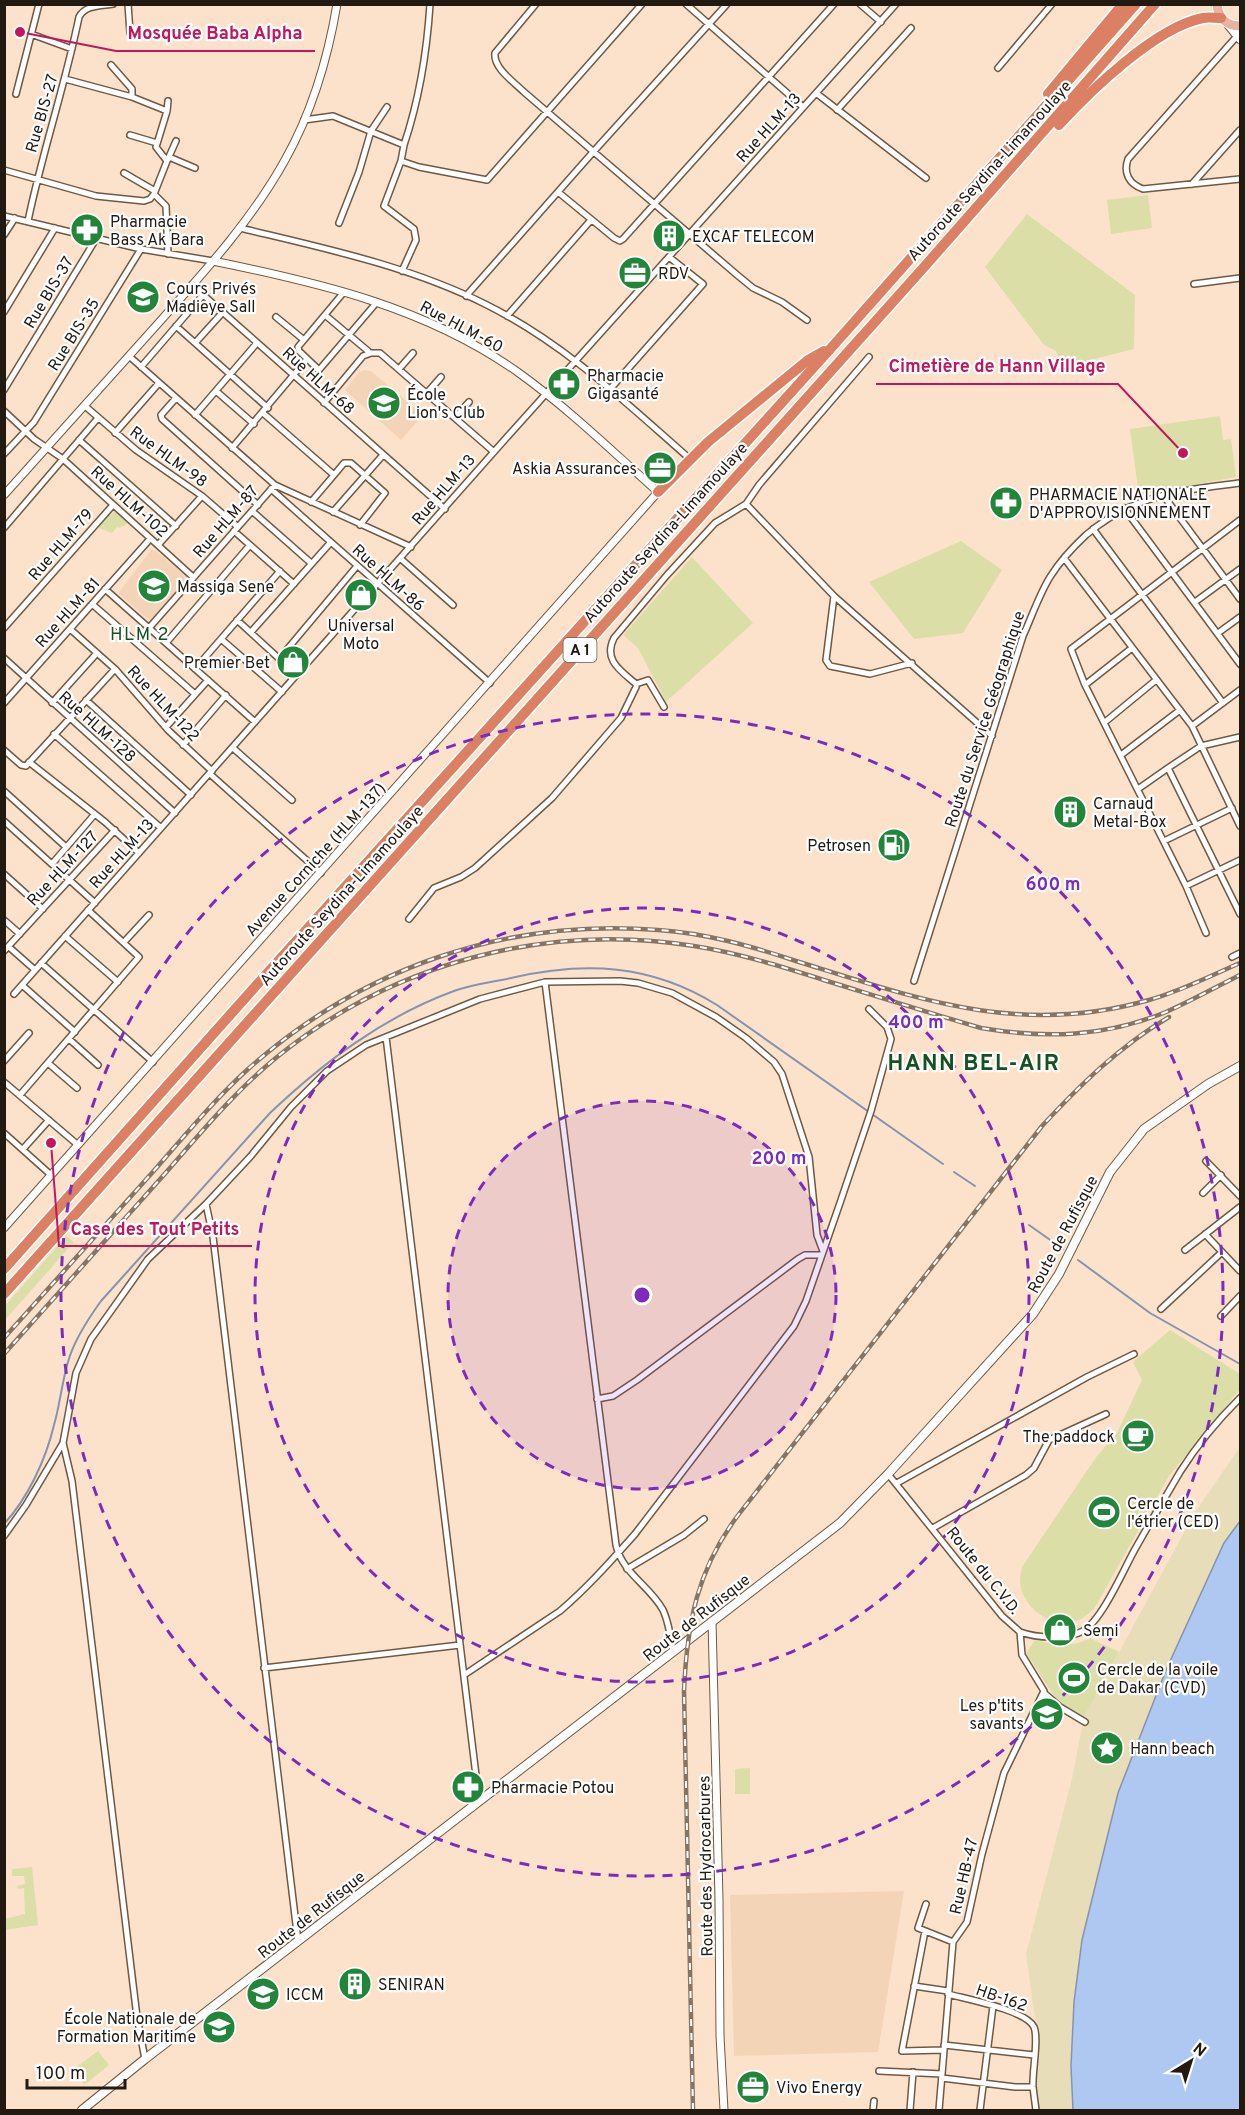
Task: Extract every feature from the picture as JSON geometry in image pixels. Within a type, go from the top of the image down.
[{"type":"highway","points":[[1013,142],[1050,90],[1123,4]]},
{"type":"highway","name":"Autoroute Seydina-Limamoulaye","points":[[4,1269],[270,970],[832,347],[1136,4]]},
{"type":"highway","name":"Autoroute Seydina-Limamoulaye","points":[[4,1294],[1024,154],[1155,4]]},
{"type":"highway","points":[[1024,154],[1052,132],[1109,77],[1152,42],[1203,18],[1223,20]]},
{"type":"highway","points":[[658,492],[690,459],[808,360],[832,347]]},
{"type":"main road","points":[[1217,4],[1223,20],[1240,33]]},
{"type":"main road","name":"Route de Rufisque","points":[[82,2110],[479,1800],[840,1523],[888,1474],[1032,1314],[1050,1288],[1110,1172],[1144,1129],[1208,1084],[1240,1066]]},
{"type":"street","points":[[16,94],[39,4]]},
{"type":"street","name":"Rue BIS-27","points":[[28,221],[80,13],[97,6],[113,4]]},
{"type":"street","points":[[128,4],[130,33]]},
{"type":"street","points":[[4,495],[240,228],[285,160],[304,120],[318,85],[337,4]]},
{"type":"street","points":[[402,271],[416,240],[414,229],[384,206],[401,161],[420,81],[430,4]]},
{"type":"street","points":[[536,4],[495,53],[494,58],[497,64],[524,92],[753,288],[782,302],[807,320]]},
{"type":"street","points":[[401,161],[419,167],[487,180],[642,4]]},
{"type":"street","points":[[686,4],[803,107]]},
{"type":"street","points":[[466,296],[727,4]]},
{"type":"street","points":[[558,192],[620,241],[625,238],[834,4]]},
{"type":"street","points":[[860,4],[881,22]]},
{"type":"street","name":"Rue HLM-13","points":[[14,994],[575,360],[896,4]]},
{"type":"street","points":[[1040,4],[1047,10]]},
{"type":"street","points":[[998,68],[1052,4]]},
{"type":"street","points":[[837,110],[911,28]]},
{"type":"street","points":[[1240,33],[1128,159],[1125,166],[1129,178],[1137,187],[1143,189],[1240,179]]},
{"type":"street","points":[[31,34],[72,49]]},
{"type":"street","points":[[111,65],[130,86],[132,97]]},
{"type":"street","points":[[65,79],[132,97],[167,111]]},
{"type":"street","points":[[816,93],[926,178]]},
{"type":"street","points":[[168,101],[157,148],[168,159],[195,168]]},
{"type":"street","points":[[339,223],[359,172],[371,132],[387,107]]},
{"type":"street","points":[[304,120],[333,116],[404,145]]},
{"type":"street","points":[[1192,184],[1240,130]]},
{"type":"street","points":[[130,135],[157,143]]},
{"type":"street","points":[[4,170],[96,195],[144,201],[150,199],[155,193],[176,141]]},
{"type":"street","points":[[124,173],[155,193],[166,206],[168,254]]},
{"type":"street","points":[[4,216],[141,249],[213,261]]},
{"type":"street","points":[[4,235],[15,218]]},
{"type":"street","points":[[507,316],[591,220]]},
{"type":"street","points":[[4,312],[55,228]]},
{"type":"street","points":[[240,228],[350,255],[402,271],[466,296],[507,316],[575,360],[611,388],[690,459]]},
{"type":"street","name":"Rue BIS-37","points":[[4,390],[96,239]]},
{"type":"street","name":"Rue BIS-35","points":[[4,454],[34,422],[141,249]]},
{"type":"street","points":[[611,388],[703,284],[669,257]]},
{"type":"street","name":"Rue HLM-60","points":[[213,261],[377,302],[412,314],[458,336],[506,364],[546,394],[658,492]]},
{"type":"street","points":[[1194,284],[1240,278]]},
{"type":"street","name":"Rue HLM-68","points":[[192,285],[445,509]]},
{"type":"street","points":[[344,292],[298,349],[319,370],[377,302]]},
{"type":"street","points":[[141,367],[203,295]]},
{"type":"street","points":[[195,343],[223,312]]},
{"type":"street","points":[[325,315],[368,351]]},
{"type":"street","points":[[276,317],[304,340]]},
{"type":"street","points":[[176,327],[230,375],[334,475]]},
{"type":"street","points":[[195,415],[257,343]]},
{"type":"street","points":[[324,403],[363,356],[378,353],[494,452]]},
{"type":"street","points":[[399,369],[413,353]]},
{"type":"street","name":"Rue HLM-86","points":[[129,356],[232,448],[357,566],[490,684]]},
{"type":"street","points":[[636,684],[623,674],[612,660],[609,650],[614,638],[715,523],[746,504],[759,485],[869,357]]},
{"type":"street","points":[[232,448],[307,359]]},
{"type":"street","points":[[427,393],[441,377]]},
{"type":"street","points":[[115,433],[159,383]]},
{"type":"street","points":[[216,391],[254,424]]},
{"type":"street","points":[[176,398],[161,415],[162,419],[258,505]]},
{"type":"street","points":[[455,418],[470,402]]},
{"type":"street","name":"Rue HLM-98","points":[[85,406],[141,454],[202,496],[250,545],[294,584]]},
{"type":"street","name":"Rue HLM-102","points":[[4,411],[25,431],[63,459],[194,577]]},
{"type":"street","points":[[4,528],[98,418]]},
{"type":"street","points":[[79,440],[176,526]]},
{"type":"street","points":[[333,512],[383,455]]},
{"type":"street","points":[[311,502],[347,462],[351,463],[385,493],[360,525]]},
{"type":"street","name":"Route du Service Géographique","points":[[914,981],[1023,636],[1043,590],[1064,558],[1093,529],[1124,508],[1163,495],[1240,483]]},
{"type":"street","points":[[273,487],[411,547]]},
{"type":"street","name":"Rue HLM-87","points":[[149,628],[273,487]]},
{"type":"street","name":"Avenue Corniche (HLM-137)","points":[[4,1228],[490,684],[658,492]]},
{"type":"street","points":[[1163,495],[1240,599]]},
{"type":"street","points":[[158,545],[202,496]]},
{"type":"street","points":[[746,504],[834,596],[992,736]]},
{"type":"street","name":"Rue HLM-79","points":[[4,628],[113,505]]},
{"type":"street","points":[[1124,508],[1240,664]]},
{"type":"street","points":[[252,511],[311,563]]},
{"type":"street","points":[[1206,933],[1186,886],[1085,685],[1071,649],[1240,520]]},
{"type":"street","points":[[1093,529],[1223,703]]},
{"type":"street","name":"Rue HLM-81","points":[[4,703],[150,538]]},
{"type":"street","points":[[250,632],[331,542]]},
{"type":"street","points":[[166,643],[250,545]]},
{"type":"street","points":[[1064,558],[1192,726],[1240,826]]},
{"type":"street","points":[[401,559],[453,605]]},
{"type":"street","points":[[279,658],[357,566]]},
{"type":"street","points":[[1195,602],[1240,569]]},
{"type":"street","points":[[195,669],[280,571]]},
{"type":"street","points":[[105,589],[255,722]]},
{"type":"street","points":[[834,596],[826,660],[830,666],[870,674],[912,663]]},
{"type":"street","points":[[92,604],[195,694]]},
{"type":"street","points":[[1218,633],[1240,616]]},
{"type":"street","points":[[237,620],[297,675]]},
{"type":"street","name":"Rue HLM-122","points":[[70,629],[115,669],[183,745],[321,873]]},
{"type":"street","points":[[221,639],[282,692]]},
{"type":"street","points":[[1085,685],[1132,648]]},
{"type":"street","points":[[52,703],[97,653]]},
{"type":"street","name":"Rue HLM-128","points":[[4,658],[175,813]]},
{"type":"street","points":[[4,750],[24,767],[115,669]]},
{"type":"street","points":[[166,727],[208,680]]},
{"type":"street","points":[[636,684],[648,680],[664,707]]},
{"type":"street","points":[[1105,722],[1156,680]]},
{"type":"street","points":[[409,919],[434,888],[461,877],[475,868],[552,798],[621,718],[636,684]]},
{"type":"street","points":[[1192,726],[1240,690]]},
{"type":"street","points":[[183,745],[226,695]]},
{"type":"street","points":[[86,700],[191,795]]},
{"type":"street","points":[[1121,755],[1180,710]]},
{"type":"street","points":[[54,734],[161,828]]},
{"type":"street","points":[[1138,789],[1201,746],[1240,737]]},
{"type":"street","points":[[233,748],[292,800]]},
{"type":"street","points":[[29,762],[115,830],[139,852]]},
{"type":"street","points":[[1168,768],[1240,914]]},
{"type":"street","points":[[4,791],[66,847]]},
{"type":"street","points":[[1164,841],[1232,808]]},
{"type":"street","points":[[52,864],[94,815]]},
{"type":"street","points":[[5,824],[95,903]]},
{"type":"street","name":"Rue HLM-127","points":[[7,949],[115,830]]},
{"type":"street","points":[[1186,886],[1240,860]]},
{"type":"street","points":[[4,874],[43,909]]},
{"type":"street","points":[[20,1095],[139,956],[88,910]]},
{"type":"street","points":[[124,942],[149,915]]},
{"type":"street","points":[[4,920],[20,934]]},
{"type":"street","points":[[65,936],[118,982]]},
{"type":"street","points":[[7,949],[35,970]]},
{"type":"street","points":[[1232,957],[1240,953]]},
{"type":"street","points":[[41,963],[153,1062]]},
{"type":"street","points":[[4,1536],[26,1505],[63,1443],[76,1373],[91,1339],[148,1260],[206,1204],[320,1078],[366,1045],[480,999],[545,982],[620,981],[656,988],[687,1001],[716,1017],[752,1042],[774,1062],[782,1074],[809,1157],[817,1235],[822,1253]]},
{"type":"street","points":[[545,982],[618,1553],[627,1569],[662,1609],[669,1626],[673,1652]]},
{"type":"street","points":[[22,985],[75,1032]]},
{"type":"street","points":[[464,1675],[560,1611],[618,1553],[642,1525],[794,1326],[806,1301],[871,1111],[891,1039],[887,1027],[869,1010]]},
{"type":"street","points":[[4,1061],[29,1033]]},
{"type":"street","points":[[386,1037],[479,1800]]},
{"type":"street","points":[[69,1039],[98,1065]]},
{"type":"street","points":[[48,1063],[77,1088]]},
{"type":"street","points":[[4,1082],[78,1145]]},
{"type":"street","points":[[22,1149],[49,1120]]},
{"type":"street","points":[[4,1133],[51,1175]]},
{"type":"street","points":[[1206,1161],[1240,1196]]},
{"type":"street","points":[[1203,1193],[1221,1175]]},
{"type":"street","points":[[206,1204],[213,1237],[298,1941]]},
{"type":"street","points":[[1185,1250],[1240,1207]]},
{"type":"street","points":[[1205,1234],[1240,1271]]},
{"type":"street","points":[[1161,1309],[1222,1252]]},
{"type":"street","points":[[597,1399],[613,1396],[637,1380],[798,1259],[805,1255],[822,1253]]},
{"type":"street","points":[[1221,1316],[1240,1296]]},
{"type":"street","points":[[897,1482],[1087,1377],[1134,1354]]},
{"type":"street","points":[[1020,1632],[1040,1637],[1061,1636],[1084,1630],[1092,1622],[1181,1471],[1240,1398]]},
{"type":"street","points":[[933,1528],[1026,1476],[1034,1468],[1049,1440],[1106,1414]]},
{"type":"street","points":[[63,1443],[72,1481],[137,2017],[145,2059]]},
{"type":"street","name":"Route du C.V.D.","points":[[888,1474],[897,1482],[1002,1616],[1020,1632],[1022,1655],[1044,1691],[1060,1707],[1085,1722]]},
{"type":"street","points":[[627,1569],[684,1535],[704,1519]]},
{"type":"street","name":"Route des Hydrocarbures","points":[[712,1621],[720,1921],[720,2026],[724,2110]]},
{"type":"street","points":[[264,1668],[460,1645]]},
{"type":"street","name":"Rue HB-47","points":[[939,2110],[953,1942],[966,1922],[981,1854],[1004,1773],[1044,1691]]},
{"type":"street","points":[[926,1904],[902,2051],[944,2048],[1034,2055]]},
{"type":"street","points":[[922,1930],[953,1942]]},
{"type":"street","name":"HB-162","points":[[914,1986],[993,2006],[1022,2016],[1030,2022],[1035,2032],[1033,2086],[1036,2110]]},
{"type":"street","points":[[980,2110],[993,2006]]},
{"type":"street","points":[[879,2071],[942,2076],[982,2084],[1033,2086]]},
{"type":"street","points":[[910,2110],[913,2073]]},
{"type":"street","points":[[873,2110],[874,2101]]},
{"type":"shaded area","name":"École Lion's Club","points":[[371,371],[423,415],[401,440],[345,390],[359,372]]},
{"type":"shaded area","name":"Massiga Sene","points":[[151,550],[155,550],[189,579],[152,620],[148,619],[119,592]]},
{"type":"shaded area","points":[[904,1891],[878,2052],[734,2056],[730,1895]]},
{"type":"green space","points":[[1148,195],[1152,228],[1111,234],[1107,200]]},
{"type":"green space","points":[[1027,214],[1135,295],[1134,349],[1062,367],[1056,351],[1044,345],[985,267]]},
{"type":"green space","points":[[1220,416],[1223,440],[1231,439],[1236,477],[1139,495],[1130,429]]},
{"type":"green space","points":[[116,511],[127,524],[120,528],[117,527],[112,533],[99,528],[99,522],[108,514]]},
{"type":"green space","points":[[961,541],[1002,570],[963,633],[914,639],[869,582]]},
{"type":"green space","points":[[692,557],[753,623],[666,702],[638,648],[623,635]]},
{"type":"green space","points":[[66,1236],[74,1242],[5,1320],[5,1306]]},
{"type":"green space","name":"Cercle de l'étrier (CED)","points":[[1170,1330],[1240,1374],[1240,1389],[1169,1476],[1094,1609],[1081,1619],[1069,1623],[1049,1620],[1040,1615],[1026,1600],[1020,1582],[1022,1567],[1097,1456],[1117,1433],[1142,1380],[1133,1362]]},
{"type":"green space","name":"Cercle de la voile de Dakar (CVD)","points":[[1090,1638],[1119,1652],[1084,1717],[1058,1702],[1026,1653],[1035,1640],[1063,1645]]},
{"type":"green space","points":[[750,1768],[750,1794],[735,1794],[735,1769]]},
{"type":"green space","points":[[32,1867],[38,1925],[5,1930],[5,1919],[25,1914],[24,1888],[18,1889],[17,1886],[25,1884],[24,1876],[12,1876],[12,1869]]},
{"type":"green space","points":[[98,2051],[109,2065],[84,2085],[74,2069]]},
{"type":"sand","name":"Hann beach","points":[[1240,1447],[1240,1521],[1224,1543],[1118,1793],[1082,1940],[1074,2002],[1071,2066],[1073,2110],[1033,2110],[1032,2079],[1036,2025],[1026,1954],[1072,1779],[1084,1717],[1194,1514]]},
{"type":"water","points":[[1240,1521],[1240,2110],[1073,2110],[1071,2066],[1074,2002],[1082,1940],[1118,1793],[1166,1670],[1224,1543]]},
{"type":"waterway","points":[[4,1524],[21,1502],[41,1464],[51,1438],[71,1354],[82,1330],[101,1301],[270,1113],[290,1094],[333,1059],[379,1028],[403,1014],[454,991],[482,983],[565,969],[617,970],[667,981],[692,991],[717,1005],[943,1164]]},
{"type":"waterway","points":[[954,1172],[975,1186]]},
{"type":"waterway","points":[[1029,1225],[1063,1249]]},
{"type":"waterway","points":[[1078,1260],[1150,1313],[1240,1364]]},
{"type":"railway","points":[[4,1338],[198,1121],[247,1070],[291,1034],[338,1003],[387,978],[438,957],[491,942],[545,932],[601,928],[658,930],[710,937],[745,945],[927,1000],[970,1009],[1013,1014],[1057,1015],[1102,1011],[1149,1000],[1184,988],[1240,963]]},
{"type":"railway","points":[[4,1354],[217,1115],[277,1057],[322,1024],[370,997],[421,974],[474,957],[528,946],[583,940],[639,940],[694,946],[761,961],[981,1028],[1029,1034],[1075,1034],[1120,1027],[1166,1012],[1240,975]]},
{"type":"railway","points":[[693,2110],[684,1691],[692,1620],[704,1576],[713,1555],[739,1514],[1042,1126],[1102,1067],[1134,1040],[1169,1017]]},
{"type":"place","name":"Mosquée Baba Alpha","points":[[20,32]]},
{"type":"place","name":"Pharmacie Bass Ak Bara","points":[[87,230]]},
{"type":"place","name":"EXCAF TELECOM","points":[[669,236]]},
{"type":"place","name":"RDV","points":[[635,273]]},
{"type":"place","name":"Cours Privés Madieye Sall","points":[[143,297]]},
{"type":"place","name":"Pharmacie Gigasanté","points":[[564,384]]},
{"type":"place","name":"École Lion's Club","points":[[384,403]]},
{"type":"place","name":"Cimetière de Hann Village","points":[[1183,453]]},
{"type":"place","name":"Askia Assurances","points":[[660,468]]},
{"type":"place","name":"PHARMACIE NATIONALE D'APPROVISIONNEMENT","points":[[1006,503]]},
{"type":"place","name":"Massiga Sene","points":[[154,586]]},
{"type":"place","name":"Universal Moto","points":[[361,595]]},
{"type":"place","name":"Premier Bet","points":[[293,662]]},
{"type":"place","name":"Carnaud Metal-Box","points":[[1070,812]]},
{"type":"place","name":"Petrosen","points":[[894,845]]},
{"type":"place","name":"Case des Tout Petits","points":[[51,1143]]},
{"type":"place","name":"The paddock","points":[[1138,1436]]},
{"type":"place","name":"Cercle de l'étrier (CED)","points":[[1104,1512]]},
{"type":"place","name":"Semi","points":[[1060,1630]]},
{"type":"place","name":"Cercle de la voile de Dakar (CVD)","points":[[1074,1678]]},
{"type":"place","name":"Les p'tits savants","points":[[1047,1714]]},
{"type":"place","name":"Hann beach","points":[[1107,1748]]},
{"type":"place","name":"Pharmacie Potou","points":[[468,1787]]},
{"type":"place","name":"SENIRAN","points":[[355,1984]]},
{"type":"place","name":"ICCM","points":[[263,1994]]},
{"type":"place","name":"École Nationale de Formation Maritime","points":[[219,2027]]},
{"type":"place","name":"Vivo Energy","points":[[753,2087]]},
{"type":"district","name":"HLM 2","points":[[140,634]]},
{"type":"district","name":"HANN BEL-AIR","points":[[974,1062]]}]
